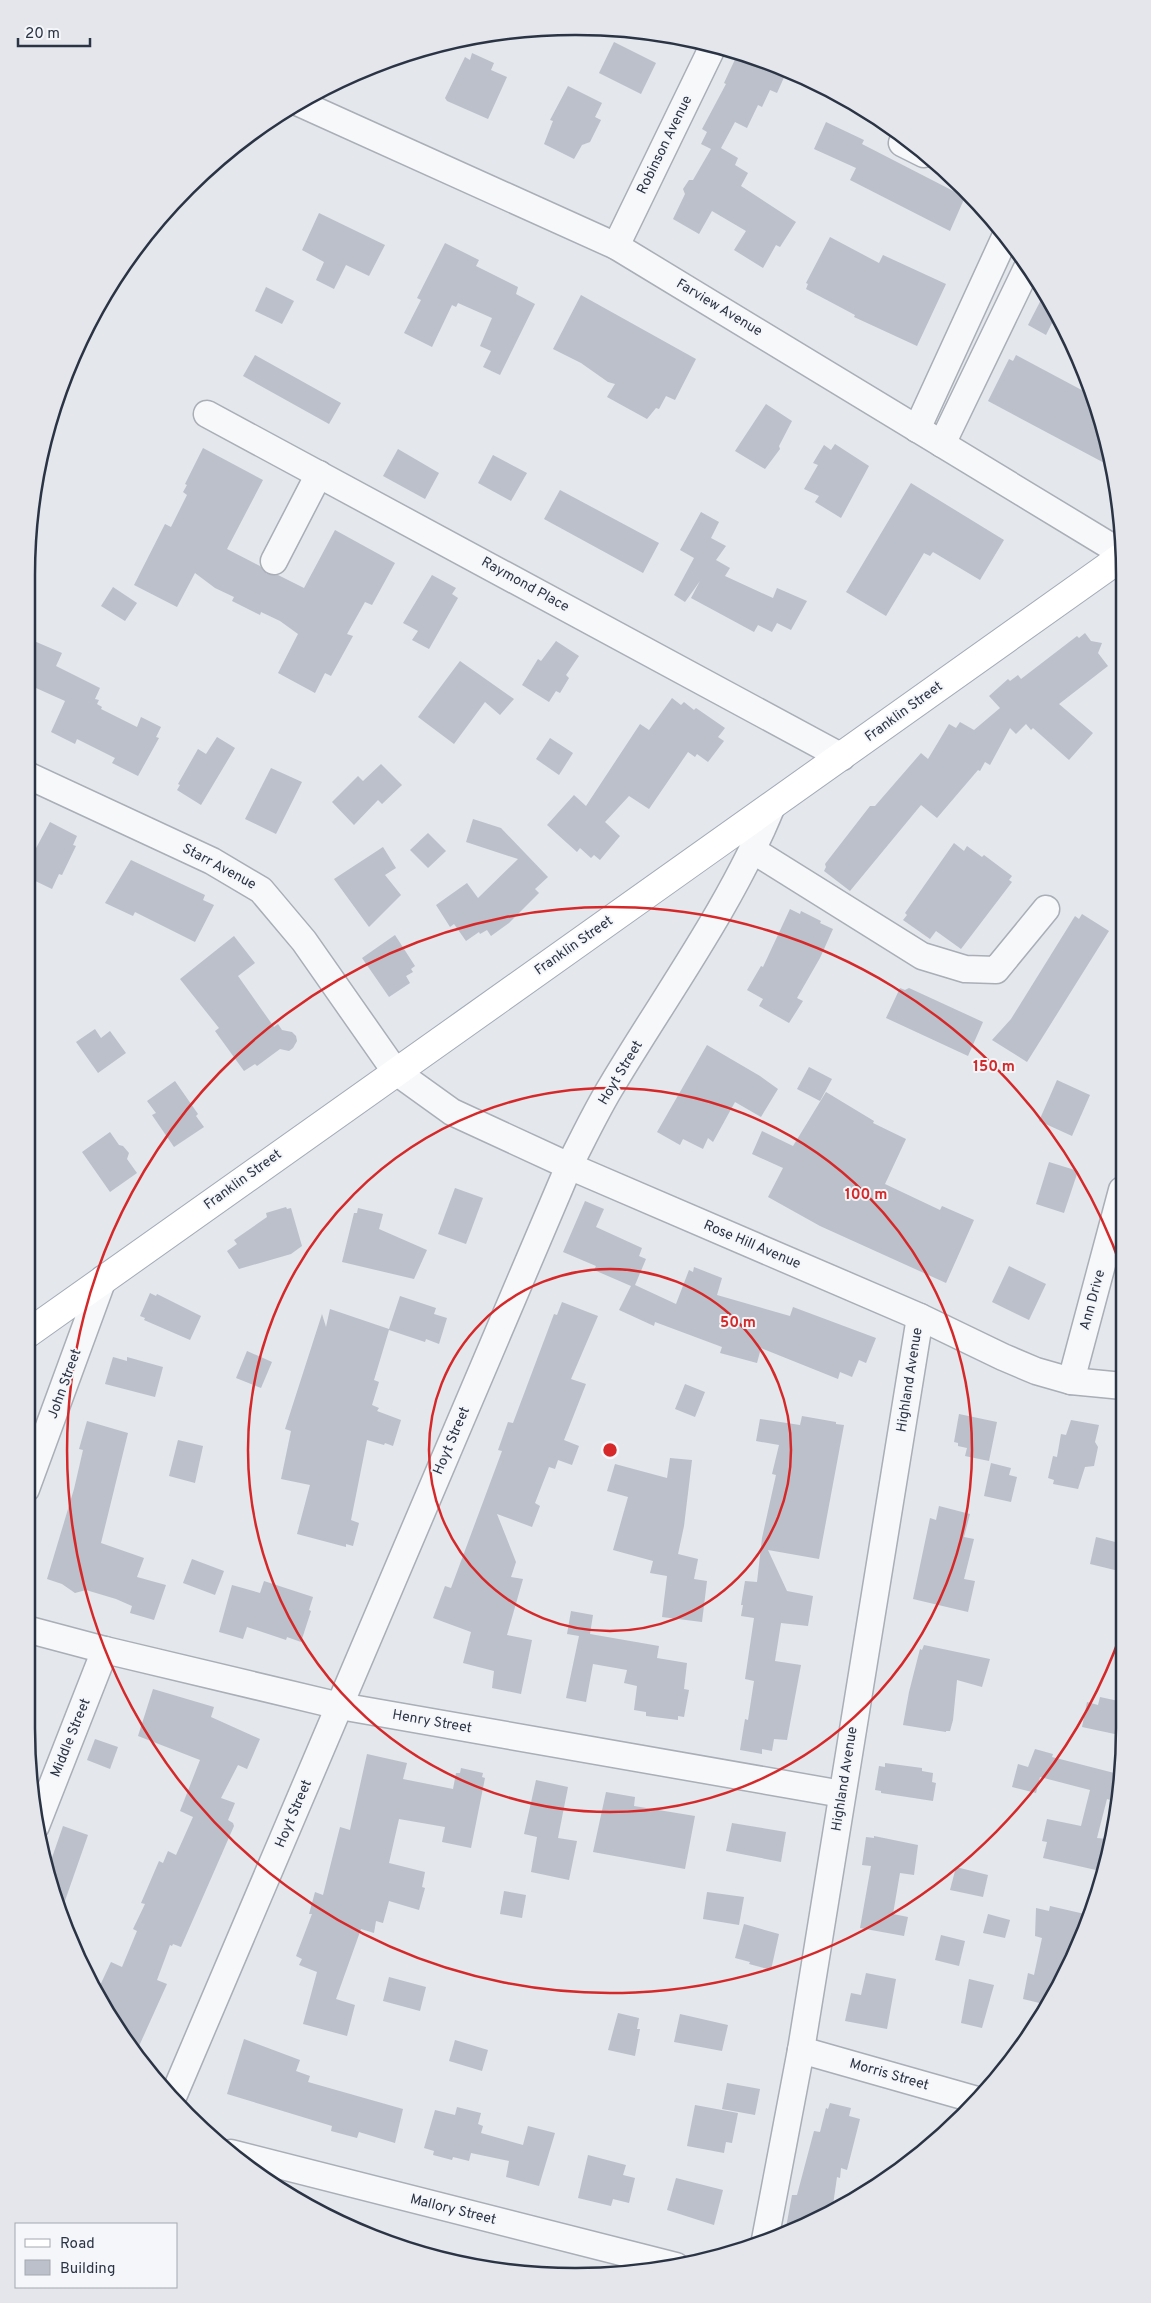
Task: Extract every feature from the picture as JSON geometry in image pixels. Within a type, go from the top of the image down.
[{"type":"main road","name":"Franklin Street","points":[[35,1328],[1116,561]]},
{"type":"street","name":"Robinson Avenue","points":[[616,246],[710,52]]},
{"type":"street","name":"Farview Avenue","points":[[306,106],[616,246],[1115,549]]},
{"type":"street","points":[[917,429],[1002,244]]},
{"type":"street","points":[[942,444],[1024,274]]},
{"type":"street","name":"Raymond Place","points":[[207,414],[842,757]]},
{"type":"street","points":[[274,561],[319,474]]},
{"type":"street","name":"Starr Avenue","points":[[35,787],[212,861],[261,890],[304,941],[395,1071]]},
{"type":"street","name":"Hoyt Street","points":[[176,2091],[569,1166],[611,1086],[686,969],[754,851],[772,806]]},
{"type":"street","points":[[754,851],[922,956],[965,969],[996,970],[1046,909]]},
{"type":"street","name":"Rose Hill Avenue","points":[[395,1071],[452,1112],[569,1166],[920,1318],[1003,1357],[1036,1371],[1071,1381],[1116,1385]]},
{"type":"street","name":"Ann Drive","points":[[1071,1381],[1116,1212]]},
{"type":"street","name":"John Street","points":[[35,1465],[103,1280]]},
{"type":"street","name":"Highland Avenue","points":[[766,2233],[800,2050],[920,1318]]},
{"type":"street","name":"Henry Street","points":[[35,1631],[340,1706],[842,1794]]},
{"type":"street","name":"Middle Street","points":[[42,1811],[105,1650]]},
{"type":"street","name":"Morris Street","points":[[800,2050],[969,2098]]},
{"type":"street","name":"Mallory Street","points":[[248,2157],[658,2261]]},
{"type":"building","points":[[614,42],[656,63],[641,94],[599,73]]},
{"type":"building","points":[[472,53],[494,63],[491,70],[507,77],[488,119],[447,101],[445,98],[465,57],[470,60]]},
{"type":"building","points":[[735,59],[784,77],[777,93],[770,90],[762,107],[758,105],[747,128],[735,122],[721,148],[738,158],[735,165],[748,173],[741,186],[796,222],[780,247],[776,245],[763,268],[734,250],[746,231],[712,211],[699,234],[673,219],[685,194],[683,189],[689,180],[693,180],[711,149],[701,144],[707,132],[702,129],[726,84],[724,83]]},
{"type":"building","points":[[568,86],[602,103],[595,117],[601,120],[590,142],[582,145],[574,159],[544,144],[553,121],[550,120]]},
{"type":"building","points":[[826,122],[864,140],[862,144],[959,194],[964,199],[950,231],[850,180],[856,168],[814,149]]},
{"type":"building","points":[[319,213],[385,245],[369,276],[346,265],[334,289],[316,280],[324,262],[302,250]]},
{"type":"building","points":[[830,237],[879,263],[883,255],[946,284],[917,346],[854,317],[855,315],[806,289],[808,284],[806,283]]},
{"type":"building","points":[[445,243],[479,260],[476,266],[518,287],[516,294],[535,304],[500,375],[483,367],[491,351],[480,346],[492,318],[458,303],[456,307],[452,305],[432,347],[404,333],[421,300],[417,298]]},
{"type":"building","points":[[266,287],[294,301],[282,324],[255,311]]},
{"type":"building","points":[[581,295],[696,359],[675,400],[666,396],[659,409],[656,408],[647,419],[607,397],[615,384],[608,382],[581,363],[553,349]]},
{"type":"building","points":[[1041,300],[1053,322],[1046,335],[1028,325]]},
{"type":"building","points":[[255,355],[341,403],[329,424],[243,376]]},
{"type":"building","points":[[1016,355],[1083,391],[1098,436],[1104,463],[988,401],[1009,359],[1013,361]]},
{"type":"building","points":[[766,404],[792,421],[779,446],[780,449],[765,469],[735,451]]},
{"type":"building","points":[[835,444],[869,466],[841,518],[815,502],[819,496],[804,489],[818,465],[813,463],[824,445],[831,450]]},
{"type":"building","points":[[203,448],[263,480],[227,549],[260,566],[267,574],[278,575],[304,588],[335,530],[395,563],[372,605],[365,602],[347,634],[353,636],[331,676],[325,673],[315,693],[278,673],[298,634],[280,621],[261,612],[260,615],[232,601],[234,597],[215,588],[195,573],[177,607],[134,585],[165,524],[171,527],[187,495],[183,492],[187,485],[185,484]]},
{"type":"building","points":[[398,449],[439,473],[425,499],[383,476]]},
{"type":"building","points":[[493,455],[527,473],[511,501],[478,483]]},
{"type":"building","points":[[911,483],[1004,540],[980,580],[933,552],[930,556],[924,553],[886,616],[846,592]]},
{"type":"building","points":[[560,490],[659,543],[643,573],[544,519]]},
{"type":"building","points":[[701,512],[719,522],[711,538],[726,546],[716,560],[730,568],[725,576],[773,598],[777,588],[807,601],[791,630],[777,623],[772,632],[758,625],[754,632],[691,598],[700,581],[685,602],[674,595],[694,558],[680,550]]},
{"type":"building","points":[[432,575],[456,588],[452,594],[458,598],[429,649],[412,640],[418,631],[403,623]]},
{"type":"building","points":[[113,587],[137,603],[125,621],[101,606]]},
{"type":"building","points":[[1085,633],[1091,641],[1102,643],[1098,653],[1108,666],[1059,704],[1093,733],[1069,760],[1026,724],[1016,734],[1010,728],[990,765],[985,762],[980,771],[978,770],[937,818],[921,805],[850,891],[824,871],[825,864],[870,806],[875,806],[921,753],[928,759],[949,724],[956,728],[960,722],[974,730],[1000,708],[989,696],[1008,679],[1010,681],[1018,675],[1021,679],[1077,636],[1079,638]]},
{"type":"building","points":[[35,641],[62,653],[56,666],[100,688],[95,699],[99,700],[97,704],[102,707],[101,709],[137,727],[141,717],[161,727],[156,737],[159,738],[138,776],[112,763],[115,758],[77,739],[75,744],[51,732],[65,701],[35,688]]},
{"type":"building","points":[[556,641],[579,656],[566,675],[569,678],[560,693],[556,691],[549,702],[522,685],[538,659],[541,661]]},
{"type":"building","points":[[460,661],[514,699],[500,715],[485,702],[454,744],[418,717]]},
{"type":"building","points":[[672,698],[681,705],[684,702],[694,710],[696,708],[725,728],[718,737],[724,741],[708,762],[697,754],[695,757],[688,752],[649,809],[629,796],[605,822],[620,836],[600,860],[594,855],[591,858],[580,848],[577,852],[547,825],[574,795],[586,806],[640,724],[649,730]]},
{"type":"building","points":[[217,737],[235,748],[201,805],[177,790],[180,785],[178,784],[198,749],[206,754]]},
{"type":"building","points":[[550,738],[573,753],[559,775],[536,759]]},
{"type":"building","points":[[381,764],[402,785],[382,804],[378,800],[354,825],[332,802],[358,776],[363,781]]},
{"type":"building","points":[[271,768],[302,782],[276,834],[245,819]]},
{"type":"building","points":[[473,819],[501,828],[548,877],[535,889],[539,893],[509,923],[491,936],[487,930],[480,934],[479,932],[466,941],[454,924],[450,927],[436,905],[467,883],[478,898],[518,859],[466,842]]},
{"type":"building","points":[[50,822],[77,836],[73,845],[76,846],[62,875],[59,874],[52,889],[35,881],[35,850]]},
{"type":"building","points":[[428,833],[446,851],[428,868],[410,850]]},
{"type":"building","points":[[954,843],[964,851],[967,846],[982,857],[984,855],[1012,876],[1009,880],[1012,882],[961,949],[936,931],[930,939],[903,920],[907,915],[905,913]]},
{"type":"building","points":[[383,847],[396,868],[385,875],[401,895],[369,927],[334,879]]},
{"type":"building","points":[[131,860],[205,895],[203,900],[214,905],[195,942],[135,912],[133,916],[105,903]]},
{"type":"building","points":[[790,909],[800,914],[801,911],[833,929],[820,958],[797,998],[803,1001],[789,1023],[759,1006],[763,999],[747,990],[761,966],[763,967]]},
{"type":"building","points":[[1082,914],[1109,931],[1027,1062],[992,1040],[1011,1019],[1075,916],[1079,919]]},
{"type":"building","points":[[395,935],[415,966],[411,969],[413,972],[406,976],[410,983],[389,997],[362,958]]},
{"type":"building","points":[[234,936],[255,963],[238,976],[274,1027],[278,1024],[282,1030],[292,1032],[296,1036],[297,1041],[289,1051],[280,1049],[257,1066],[255,1064],[244,1071],[215,1031],[219,1028],[180,979]]},
{"type":"building","points":[[900,988],[905,990],[909,988],[983,1022],[968,1056],[886,1018]]},
{"type":"building","points":[[95,1029],[101,1038],[110,1031],[126,1053],[98,1073],[76,1042]]},
{"type":"building","points":[[707,1045],[760,1076],[778,1089],[761,1117],[735,1102],[713,1142],[708,1138],[703,1149],[683,1139],[680,1145],[657,1132]]},
{"type":"building","points":[[809,1067],[832,1079],[820,1101],[797,1089]]},
{"type":"building","points":[[1057,1080],[1090,1095],[1072,1136],[1039,1121]]},
{"type":"building","points":[[175,1081],[198,1114],[196,1116],[204,1127],[174,1147],[152,1115],[156,1113],[147,1101]]},
{"type":"building","points":[[826,1092],[874,1121],[873,1123],[906,1139],[885,1184],[940,1210],[942,1206],[974,1220],[946,1283],[820,1226],[768,1197],[783,1168],[752,1154],[762,1131],[793,1146]]},
{"type":"building","points":[[110,1132],[119,1145],[123,1146],[129,1153],[127,1159],[137,1173],[110,1192],[82,1152]]},
{"type":"building","points":[[1049,1162],[1078,1171],[1064,1213],[1036,1204]]},
{"type":"building","points":[[455,1188],[483,1198],[466,1244],[438,1234]]},
{"type":"building","points":[[585,1201],[604,1209],[596,1227],[642,1248],[639,1256],[646,1259],[635,1285],[676,1304],[689,1270],[693,1272],[694,1267],[722,1278],[717,1295],[790,1316],[793,1307],[876,1338],[866,1363],[859,1360],[852,1377],[840,1372],[838,1379],[761,1348],[757,1363],[720,1353],[722,1347],[655,1322],[654,1326],[619,1310],[631,1286],[594,1270],[596,1266],[563,1252]]},
{"type":"building","points":[[286,1207],[287,1209],[291,1208],[302,1246],[291,1254],[239,1269],[227,1251],[237,1244],[234,1240],[267,1217],[266,1213]]},
{"type":"building","points":[[358,1208],[383,1214],[379,1229],[427,1250],[414,1279],[342,1262],[354,1213],[357,1213]]},
{"type":"building","points":[[1009,1266],[1046,1284],[1029,1320],[992,1302]]},
{"type":"building","points":[[150,1293],[156,1296],[157,1294],[201,1316],[190,1340],[144,1320],[145,1318],[140,1316]]},
{"type":"building","points":[[400,1296],[436,1308],[434,1314],[447,1318],[439,1344],[426,1339],[425,1342],[389,1330],[374,1380],[379,1382],[372,1405],[379,1408],[377,1411],[401,1420],[393,1446],[367,1440],[351,1520],[359,1523],[353,1546],[346,1544],[346,1547],[297,1534],[310,1485],[281,1479],[291,1431],[285,1429],[322,1314],[326,1327],[330,1309],[389,1329]]},
{"type":"building","points":[[562,1302],[598,1316],[571,1379],[586,1384],[564,1440],[579,1446],[572,1465],[558,1460],[555,1469],[549,1467],[535,1503],[540,1506],[532,1527],[497,1514],[516,1562],[511,1577],[523,1579],[507,1635],[532,1640],[521,1694],[492,1688],[494,1671],[463,1663],[471,1632],[433,1618],[445,1586],[451,1588],[502,1451],[498,1450],[508,1422],[513,1423],[554,1314],[557,1315]]},
{"type":"building","points":[[247,1351],[272,1362],[261,1388],[236,1378]]},
{"type":"building","points":[[113,1357],[127,1361],[127,1357],[163,1367],[155,1397],[105,1384]]},
{"type":"building","points":[[685,1384],[705,1392],[695,1417],[675,1409]]},
{"type":"building","points":[[959,1414],[997,1422],[989,1461],[965,1456],[967,1448],[958,1446],[958,1443],[954,1442]]},
{"type":"building","points":[[802,1416],[844,1425],[819,1559],[768,1550],[787,1591],[813,1596],[808,1626],[781,1623],[775,1661],[801,1665],[787,1740],[774,1739],[772,1751],[762,1749],[762,1754],[740,1750],[745,1719],[748,1720],[754,1681],[745,1679],[754,1618],[741,1616],[743,1605],[741,1605],[745,1581],[757,1582],[762,1538],[776,1475],[772,1474],[779,1445],[756,1441],[760,1419],[800,1425]]},
{"type":"building","points":[[1071,1420],[1099,1425],[1095,1442],[1098,1447],[1094,1466],[1085,1467],[1078,1489],[1053,1484],[1054,1480],[1048,1478],[1053,1456],[1057,1457],[1061,1434],[1066,1435]]},
{"type":"building","points":[[87,1421],[128,1433],[101,1543],[144,1558],[137,1577],[166,1585],[154,1620],[130,1613],[132,1606],[116,1599],[86,1590],[75,1593],[62,1584],[47,1579],[74,1489],[83,1450],[79,1449]]},
{"type":"building","points":[[178,1440],[203,1446],[195,1483],[169,1476]]},
{"type":"building","points":[[670,1458],[692,1460],[684,1526],[678,1554],[698,1559],[694,1579],[707,1581],[702,1622],[662,1617],[667,1576],[650,1573],[653,1561],[613,1550],[628,1497],[607,1491],[615,1464],[667,1478]]},
{"type":"building","points":[[991,1463],[1011,1468],[1009,1475],[1017,1477],[1011,1502],[984,1496]]},
{"type":"building","points":[[939,1506],[970,1514],[964,1537],[974,1539],[964,1579],[975,1581],[968,1612],[913,1599],[930,1518],[936,1520]]},
{"type":"building","points":[[1096,1537],[1116,1542],[1116,1570],[1090,1564]]},
{"type":"building","points":[[192,1559],[224,1571],[215,1595],[183,1583]]},
{"type":"building","points":[[264,1581],[313,1597],[309,1610],[311,1611],[301,1642],[287,1637],[286,1640],[247,1627],[243,1639],[219,1632],[232,1585],[260,1593]]},
{"type":"building","points":[[571,1611],[593,1615],[590,1634],[659,1646],[657,1658],[687,1663],[684,1689],[689,1690],[684,1717],[678,1716],[678,1720],[646,1716],[646,1712],[634,1710],[637,1686],[624,1683],[627,1670],[593,1664],[586,1702],[566,1698],[579,1636],[567,1634]]},
{"type":"building","points":[[924,1645],[990,1659],[982,1687],[957,1680],[950,1731],[903,1725],[920,1649],[922,1650]]},
{"type":"building","points":[[153,1689],[214,1707],[211,1717],[260,1739],[247,1769],[238,1765],[221,1798],[235,1803],[228,1820],[234,1826],[181,1947],[173,1944],[172,1946],[170,1945],[157,1980],[167,1984],[139,2046],[100,1985],[111,1962],[122,1967],[137,1931],[133,1929],[145,1904],[141,1903],[159,1861],[163,1863],[168,1851],[176,1855],[193,1817],[180,1811],[200,1760],[138,1736]]},
{"type":"building","points":[[1100,1697],[1116,1700],[1116,1734],[1082,1727],[1087,1702],[1098,1705]]},
{"type":"building","points":[[95,1739],[118,1747],[110,1769],[87,1760]]},
{"type":"building","points":[[1035,1749],[1053,1754],[1052,1757],[1114,1773],[1111,1800],[1107,1799],[1097,1838],[1105,1839],[1096,1870],[1043,1858],[1047,1842],[1042,1841],[1047,1819],[1081,1826],[1090,1790],[1040,1777],[1036,1793],[1012,1787],[1018,1764],[1028,1767]]},
{"type":"building","points":[[367,1754],[407,1763],[403,1779],[453,1789],[456,1773],[460,1773],[461,1768],[483,1773],[482,1777],[485,1778],[471,1848],[442,1842],[445,1827],[399,1819],[389,1863],[425,1872],[422,1887],[425,1888],[419,1910],[389,1901],[383,1923],[376,1921],[374,1933],[361,1929],[336,1999],[355,2005],[347,2036],[303,2024],[317,1972],[299,1965],[302,1959],[296,1956],[312,1914],[309,1914],[315,1892],[323,1895],[340,1827],[350,1830]]},
{"type":"building","points":[[885,1763],[922,1768],[922,1771],[933,1773],[932,1782],[936,1783],[933,1801],[881,1793],[881,1791],[875,1790],[879,1766],[885,1767]]},
{"type":"building","points":[[536,1780],[568,1787],[558,1838],[577,1841],[569,1880],[531,1872],[537,1837],[524,1834]]},
{"type":"building","points":[[606,1792],[635,1797],[634,1806],[695,1816],[685,1869],[593,1852]]},
{"type":"building","points":[[732,1823],[786,1832],[781,1862],[726,1851]]},
{"type":"building","points":[[63,1826],[88,1835],[64,1902],[53,1867],[51,1860]]},
{"type":"building","points":[[874,1836],[918,1845],[914,1875],[900,1873],[893,1914],[908,1917],[904,1936],[860,1928],[871,1866],[862,1865],[866,1837],[874,1838]]},
{"type":"building","points":[[956,1867],[988,1875],[983,1897],[950,1890]]},
{"type":"building","points":[[504,1891],[526,1895],[522,1918],[500,1914]]},
{"type":"building","points":[[707,1892],[744,1897],[739,1925],[703,1919]]},
{"type":"building","points":[[1050,1906],[1082,1913],[1060,1967],[1041,2003],[1023,1999],[1028,1973],[1034,1975],[1042,1938],[1035,1936],[1036,1908],[1049,1911]]},
{"type":"building","points":[[988,1914],[1010,1920],[1005,1938],[983,1933]]},
{"type":"building","points":[[744,1924],[779,1934],[771,1970],[735,1958]]},
{"type":"building","points":[[941,1935],[965,1941],[959,1966],[935,1960]]},
{"type":"building","points":[[866,1973],[896,1979],[887,2029],[845,2021],[851,1993],[861,1995]]},
{"type":"building","points":[[389,1977],[426,1987],[420,2011],[383,2001]]},
{"type":"building","points":[[969,1979],[994,1985],[982,2028],[961,2023]]},
{"type":"building","points":[[618,2013],[639,2018],[637,2029],[640,2029],[635,2056],[608,2050]]},
{"type":"building","points":[[680,2014],[728,2025],[722,2051],[674,2042]]},
{"type":"building","points":[[244,2039],[300,2060],[296,2071],[310,2076],[308,2082],[403,2109],[395,2143],[359,2132],[357,2138],[331,2131],[332,2126],[227,2094]]},
{"type":"building","points":[[455,2040],[488,2050],[482,2071],[449,2061]]},
{"type":"building","points":[[727,2083],[760,2089],[755,2115],[722,2109]]},
{"type":"building","points":[[830,2103],[851,2108],[849,2116],[860,2119],[847,2170],[841,2168],[840,2178],[837,2177],[833,2203],[786,2225],[792,2195],[797,2195],[814,2131],[820,2132],[826,2108],[828,2109]]},
{"type":"building","points":[[695,2105],[738,2113],[732,2143],[726,2142],[724,2153],[687,2146]]},
{"type":"building","points":[[457,2107],[481,2113],[478,2124],[483,2126],[481,2133],[523,2145],[528,2126],[555,2133],[539,2186],[506,2177],[509,2161],[471,2153],[469,2161],[453,2157],[452,2160],[433,2155],[434,2151],[424,2148],[435,2110],[455,2115]]},
{"type":"building","points":[[588,2155],[626,2165],[623,2175],[635,2178],[629,2203],[613,2199],[611,2206],[578,2198]]},
{"type":"building","points":[[676,2178],[723,2190],[714,2225],[667,2210]]}]
